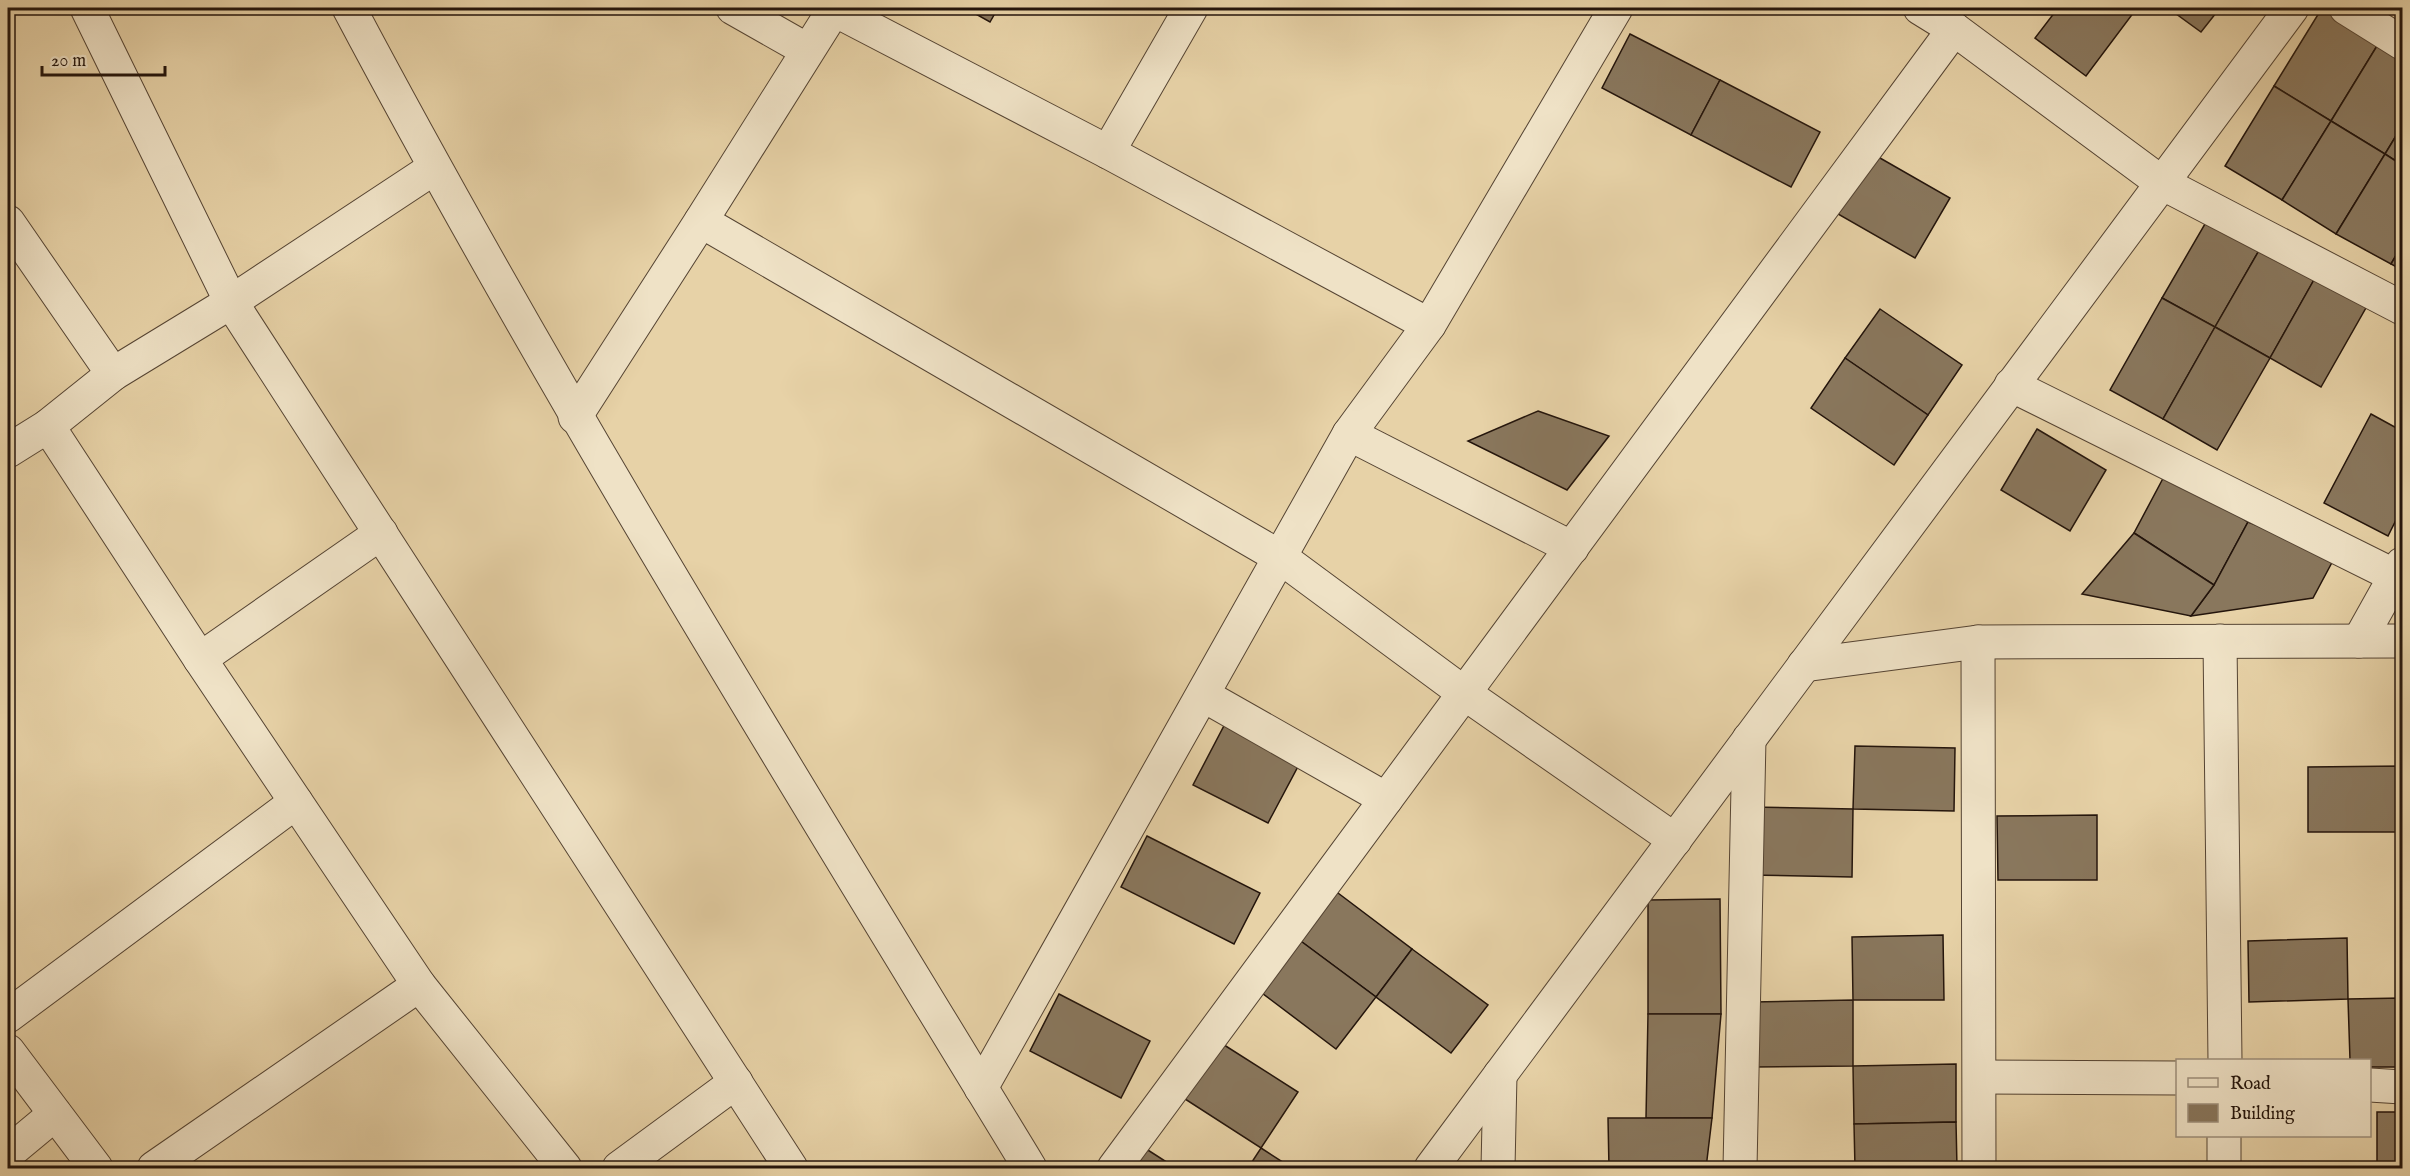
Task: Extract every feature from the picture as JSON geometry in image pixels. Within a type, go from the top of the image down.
[{"type":"street","points":[[87,8],[231,302],[791,1168]]},
{"type":"street","points":[[349,8],[434,168],[575,417],[1030,1168]]},
{"type":"street","points":[[733,8],[807,50]]},
{"type":"street","points":[[575,417],[834,8],[1429,325]]},
{"type":"street","points":[[1108,152],[1191,8]]},
{"type":"street","points":[[981,1088],[1349,435],[1429,325],[1616,8]]},
{"type":"street","points":[[1920,8],[1954,29],[2162,183],[2403,308]]},
{"type":"street","points":[[1431,1168],[2292,8]]},
{"type":"street","points":[[2346,8],[2403,43]]},
{"type":"street","points":[[1114,1168],[1954,29]]},
{"type":"street","points":[[8,451],[48,426],[113,374],[231,302],[434,168]]},
{"type":"street","points":[[701,221],[1280,557],[1464,693],[1675,840]]},
{"type":"street","points":[[8,222],[113,374]]},
{"type":"street","points":[[2012,385],[2399,570],[2359,641]]},
{"type":"street","points":[[48,426],[200,659],[419,985],[565,1168]]},
{"type":"street","points":[[1349,435],[1572,548]]},
{"type":"street","points":[[200,659],[381,533]]},
{"type":"street","points":[[2220,641],[2225,1059]]},
{"type":"street","points":[[1804,665],[1978,642],[2403,641]]},
{"type":"street","points":[[1978,642],[1979,1168]]},
{"type":"street","points":[[1203,694],[1386,799]]},
{"type":"street","points":[[1740,1168],[1749,739]]},
{"type":"street","points":[[8,1016],[296,802]]},
{"type":"street","points":[[154,1168],[419,985]]},
{"type":"street","points":[[8,1050],[96,1168]]},
{"type":"street","points":[[1497,1168],[1500,1075]]},
{"type":"street","points":[[1980,1077],[2176,1078]]},
{"type":"street","points":[[619,1168],[736,1082]]},
{"type":"street","points":[[2371,1085],[2403,1087]]},
{"type":"street","points":[[8,1154],[55,1114]]},
{"type":"street","points":[[2224,1137],[2224,1168]]},
{"type":"building","points":[[965,8],[998,8],[990,22]]},
{"type":"building","points":[[2058,8],[2137,8],[2086,76],[2035,38]]},
{"type":"building","points":[[2168,8],[2220,8],[2201,32]]},
{"type":"building","points":[[2322,8],[2380,41],[2331,121],[2274,86]]},
{"type":"building","points":[[1630,34],[1720,80],[1691,135],[1602,88]]},
{"type":"building","points":[[2380,41],[2402,55],[2402,126],[2385,154],[2331,121]]},
{"type":"building","points":[[1720,80],[1820,132],[1791,187],[1691,135]]},
{"type":"building","points":[[2274,86],[2331,121],[2282,200],[2225,166]]},
{"type":"building","points":[[2331,121],[2385,154],[2336,234],[2282,200]]},
{"type":"building","points":[[2402,126],[2402,165],[2385,154]]},
{"type":"building","points":[[1873,154],[1950,198],[1915,258],[1838,214]]},
{"type":"building","points":[[2385,154],[2402,165],[2402,245],[2391,264],[2336,234]]},
{"type":"building","points":[[2209,217],[2261,247],[2215,327],[2162,298]]},
{"type":"building","points":[[2402,245],[2402,270],[2391,264]]},
{"type":"building","points":[[2261,247],[2315,278],[2270,358],[2215,327]]},
{"type":"building","points":[[2315,278],[2367,306],[2321,387],[2270,358]]},
{"type":"building","points":[[2162,298],[2215,327],[2163,419],[2110,390]]},
{"type":"building","points":[[1880,309],[1962,365],[1928,415],[1845,358]]},
{"type":"building","points":[[2215,327],[2270,358],[2217,450],[2163,419]]},
{"type":"building","points":[[1845,358],[1928,415],[1894,465],[1811,408]]},
{"type":"building","points":[[1538,411],[1609,436],[1567,490],[1468,441]]},
{"type":"building","points":[[2371,414],[2402,431],[2402,508],[2388,536],[2324,503]]},
{"type":"building","points":[[2037,429],[2106,470],[2070,531],[2001,490]]},
{"type":"building","points":[[2168,469],[2248,522],[2214,585],[2134,533]]},
{"type":"building","points":[[2248,522],[2336,555],[2313,598],[2191,616],[2214,585]]},
{"type":"building","points":[[2134,533],[2214,585],[2191,616],[2082,594]]},
{"type":"building","points":[[1227,720],[1302,759],[1268,823],[1193,785]]},
{"type":"building","points":[[1855,746],[1955,748],[1954,811],[1853,809]]},
{"type":"building","points":[[2402,766],[2402,832],[2308,832],[2308,767]]},
{"type":"building","points":[[1749,807],[1853,809],[1852,877],[1748,875]]},
{"type":"building","points":[[2097,815],[2097,880],[1998,880],[1997,816]]},
{"type":"building","points":[[1147,836],[1260,893],[1234,944],[1121,887]]},
{"type":"building","points":[[1334,890],[1412,949],[1376,997],[1298,939]]},
{"type":"building","points":[[1720,899],[1721,1014],[1648,1014],[1648,900]]},
{"type":"building","points":[[1943,935],[1944,1000],[1853,1000],[1852,937]]},
{"type":"building","points":[[2347,938],[2348,999],[2249,1002],[2248,941]]},
{"type":"building","points":[[1298,939],[1376,997],[1336,1049],[1258,990]]},
{"type":"building","points":[[1412,949],[1488,1005],[1451,1053],[1376,997]]},
{"type":"building","points":[[1059,994],[1150,1041],[1121,1098],[1030,1051]]},
{"type":"building","points":[[2402,998],[2402,1067],[2371,1067],[2371,1059],[2350,1059],[2348,999]]},
{"type":"building","points":[[1853,1000],[1853,1066],[1754,1067],[1753,1002]]},
{"type":"building","points":[[1648,1014],[1721,1014],[1712,1118],[1646,1118]]},
{"type":"building","points":[[1221,1043],[1298,1092],[1261,1148],[1185,1099]]},
{"type":"building","points":[[1956,1064],[1956,1122],[1854,1124],[1853,1066]]},
{"type":"building","points":[[2377,1112],[2402,1112],[2402,1168],[2377,1168]]},
{"type":"building","points":[[1608,1118],[1712,1118],[1706,1168],[1609,1168]]},
{"type":"building","points":[[1956,1122],[1957,1168],[1855,1168],[1854,1124]]},
{"type":"building","points":[[1140,1145],[1176,1168],[1124,1168]]},
{"type":"building","points":[[1261,1148],[1292,1168],[1248,1168]]}]
